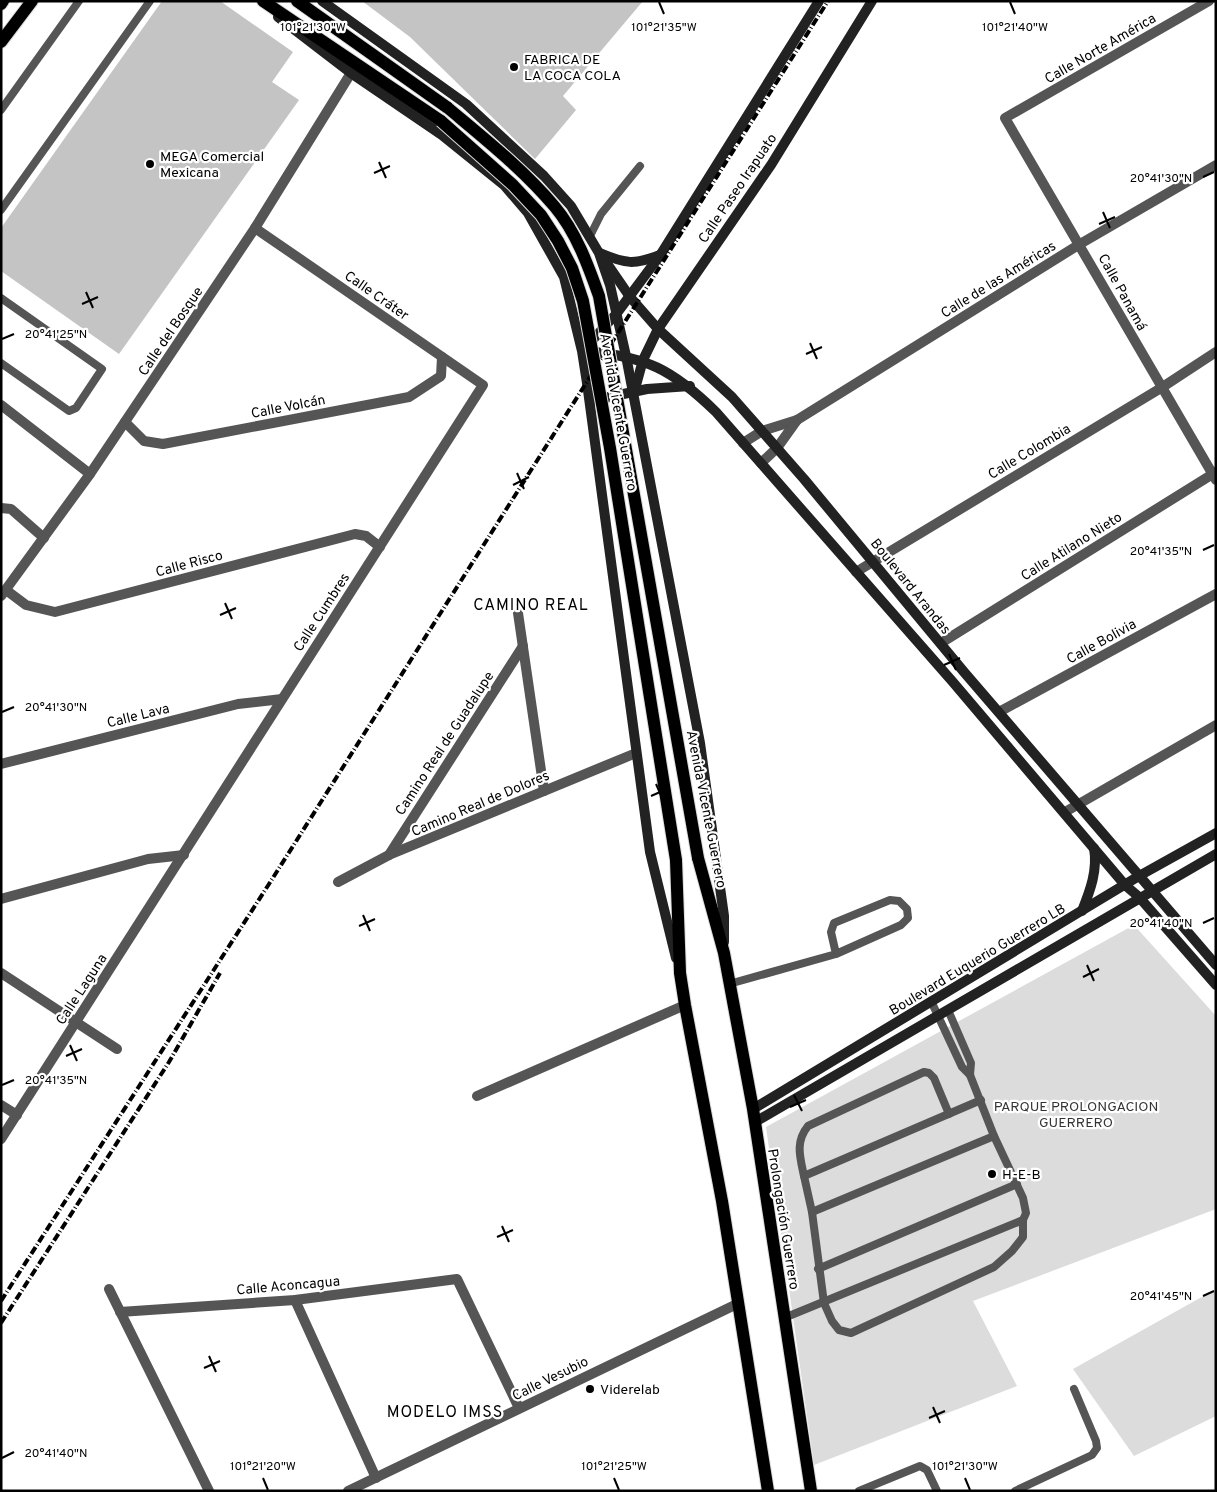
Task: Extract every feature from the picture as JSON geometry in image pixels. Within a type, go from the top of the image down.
[{"type":"main road","points":[[1,42],[32,1]]},
{"type":"main road","points":[[258,1],[351,73],[442,135],[504,185],[528,213],[550,250],[566,285],[582,351],[590,401],[650,852],[680,973],[722,1200],[768,1491]]},
{"type":"main road","name":"Avenida Vicente Guerrero","points":[[263,1],[441,121],[513,185],[542,215],[572,268],[584,300],[610,448],[676,860],[680,973]]},
{"type":"main road","name":"Avenida Vicente Guerrero","points":[[297,1],[448,108],[494,147],[556,208],[587,262],[599,296],[698,858],[724,953]]},
{"type":"main road","points":[[322,1],[466,104],[544,176],[571,206],[599,253],[606,271],[617,314],[634,392],[700,744],[724,916],[724,953]]},
{"type":"main road","name":"Calle Paseo Irapuato","points":[[582,351],[617,314],[661,254],[819,1]]},
{"type":"main road","name":"Calle Paseo Irapuato","points":[[634,392],[643,360],[658,329],[771,165],[872,1]]},
{"type":"main road","points":[[599,253],[622,262],[632,263],[661,254]]},
{"type":"main road","name":"Boulevard Arandas","points":[[599,253],[630,296],[658,329],[732,397],[777,448],[874,561],[999,712],[1215,962]]},
{"type":"main road","points":[[566,285],[586,287],[597,281],[606,271]]},
{"type":"main road","points":[[582,351],[643,360],[690,386],[761,463],[1065,812],[1125,885],[1139,897],[1216,985]]},
{"type":"main road","points":[[590,401],[634,392],[690,386]]},
{"type":"main road","name":"Boulevard Euquerio Guerrero LB","points":[[754,1116],[932,1003],[1139,876],[1216,833]]},
{"type":"main road","points":[[1082,911],[1092,881],[1096,857],[1094,847]]},
{"type":"main road","name":"Boulevard Euquerio Guerrero LB","points":[[754,1116],[938,1016],[1139,897],[1216,854]]},
{"type":"main road","name":"Prolongación Guerrero","points":[[724,953],[754,1116],[811,1491]]},
{"type":"street","name":"Calle Norte América","points":[[1005,118],[1209,1]]},
{"type":"street","name":"Calle del Bosque","points":[[3,593],[90,474],[255,228],[351,73]]},
{"type":"street","name":"Calle Panamá","points":[[1005,118],[1080,244],[1161,388],[1215,475]]},
{"type":"street","name":"Calle de las Américas","points":[[743,443],[762,431],[797,420],[1080,244],[1216,165]]},
{"type":"street","name":"Calle Cráter","points":[[255,228],[483,385]]},
{"type":"street","name":"Calle Colombia","points":[[856,572],[1161,388],[1216,352]]},
{"type":"street","name":"Calle Volcán","points":[[125,422],[144,441],[162,444],[408,397],[441,376],[442,358]]},
{"type":"street","name":"Calle Cumbres","points":[[184,855],[483,385]]},
{"type":"street","points":[[1,405],[90,474]]},
{"type":"street","name":"Calle de las Américas","points":[[761,463],[777,448],[797,420]]},
{"type":"street","name":"Calle Atilano Nieto","points":[[941,643],[1215,475]]},
{"type":"street","points":[[1,508],[11,509],[44,538]]},
{"type":"street","name":"Calle Risco","points":[[3,593],[26,606],[55,612],[355,534],[366,536],[380,547]]},
{"type":"street","name":"Calle Bolivia","points":[[999,712],[1216,594]]},
{"type":"street","points":[[518,613],[544,791]]},
{"type":"street","name":"Camino Real de Guadalupe","points":[[389,856],[523,646]]},
{"type":"street","name":"Calle Lava","points":[[1,764],[238,704],[282,699]]},
{"type":"street","points":[[1065,812],[1216,725]]},
{"type":"street","name":"Camino Real de Dolores","points":[[338,882],[389,856],[636,753]]},
{"type":"street","points":[[1,899],[148,859],[184,855]]},
{"type":"street","name":"Calle Laguna","points":[[1,1139],[184,855]]},
{"type":"street","points":[[1,973],[117,1049]]},
{"type":"street","points":[[477,1096],[685,1005]]},
{"type":"street","points":[[1,1104],[17,1115]]},
{"type":"street","name":"Calle Aconcagua","points":[[120,1312],[295,1300],[457,1279],[519,1408]]},
{"type":"street","points":[[109,1289],[209,1491]]},
{"type":"street","points":[[295,1300],[376,1478]]},
{"type":"street","name":"Calle Vesubio","points":[[348,1491],[737,1304]]},
{"type":"lane","points":[[1,110],[79,1]]},
{"type":"lane","points":[[2,208],[150,1]]},
{"type":"lane","points":[[590,236],[601,214],[640,166]]},
{"type":"lane","points":[[1,298],[102,369],[76,408],[69,411],[1,364]]},
{"type":"lane","points":[[729,984],[836,954],[901,925],[908,918],[907,909],[899,900],[890,900],[834,923],[831,932],[836,954]]},
{"type":"lane","points":[[932,1003],[962,1067],[970,1075],[994,1136],[1017,1184],[1026,1213],[1023,1220],[1023,1237],[1012,1251],[994,1267],[866,1327],[851,1333],[839,1330],[832,1321],[824,1303],[818,1269],[812,1212],[798,1147],[801,1134],[808,1126],[924,1072],[929,1073],[934,1078],[949,1114]]},
{"type":"lane","points":[[948,1010],[971,1063],[970,1075]]},
{"type":"lane","points":[[804,1176],[981,1100]]},
{"type":"lane","points":[[812,1212],[994,1136]]},
{"type":"lane","points":[[818,1269],[1017,1184]]},
{"type":"lane","points":[[784,1318],[1023,1220]]},
{"type":"lane","points":[[1015,1491],[1092,1455],[1097,1448],[1096,1441],[1074,1389]]},
{"type":"lane","points":[[859,1491],[920,1466],[927,1470],[937,1491]]},
{"type":"green space","name":"PARQUE PROLONGACION GUERRERO","points":[[1134,925],[1216,1016],[1216,1209],[973,1301],[1017,1386],[814,1465],[766,1127]]},
{"type":"green space","points":[[1216,1289],[1216,1416],[1134,1456],[1073,1369]]},
{"type":"building","name":"MEGA Comercial Mexicana","points":[[162,1],[220,1],[293,52],[272,82],[299,100],[119,354],[1,271],[1,228]]},
{"type":"building","name":"FABRICA DE LA COCA COLA","points":[[362,1],[643,1],[563,96],[576,110],[535,159],[410,37]]},
{"type":"railway","points":[[1,1301],[269,884],[828,1]]},
{"type":"railway","points":[[1,1323],[169,1062],[220,973]]},
{"type":"place","name":"FABRICA DE LA COCA COLA","points":[[514,67]]},
{"type":"place","name":"MEGA Comercial Mexicana","points":[[150,164]]},
{"type":"place","name":"H-E-B","points":[[992,1174]]},
{"type":"place","name":"Viderelab","points":[[590,1389]]},
{"type":"district","name":"CAMINO REAL","points":[[531,604]]},
{"type":"district","name":"MODELO IMSS","points":[[445,1411]]}]
